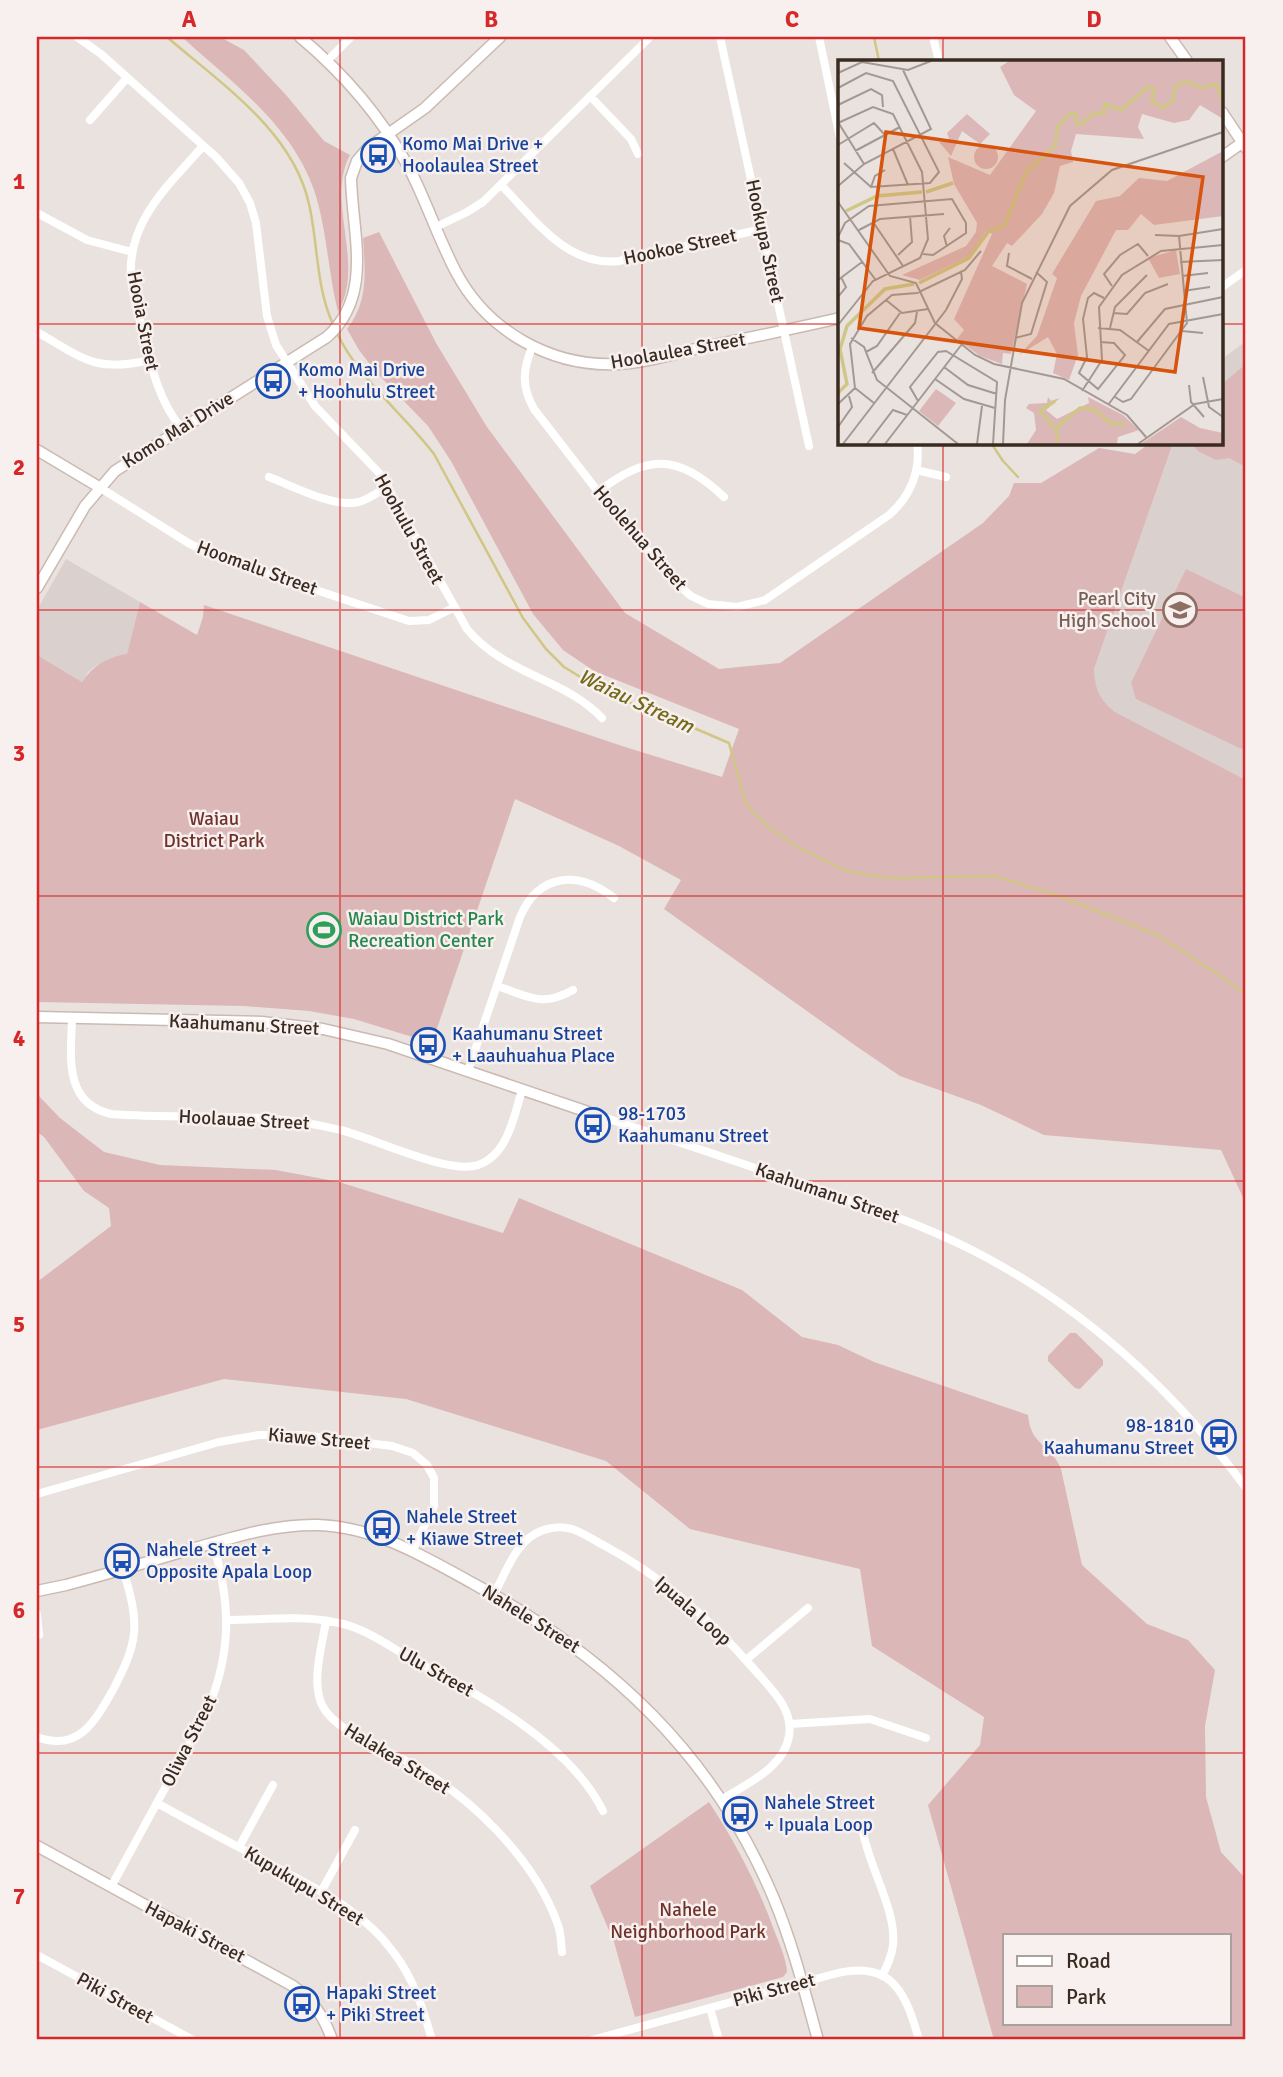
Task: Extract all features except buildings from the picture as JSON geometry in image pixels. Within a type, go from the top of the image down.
[{"type":"street","name":"Hoohulu Street","points":[[77,37],[127,78],[232,174],[250,203],[258,235],[269,326],[276,345],[315,406],[373,465],[388,486],[467,629],[489,651],[590,705],[602,718]]},
{"type":"street","name":"Hoolaulea Street","points":[[300,37],[327,61],[366,104],[388,134],[413,176],[455,271],[475,302],[504,329],[532,347],[574,361],[618,364],[838,318]]},
{"type":"street","points":[[327,61],[351,37]]},
{"type":"street","name":"Komo Mai Drive","points":[[37,588],[85,506],[99,487],[125,464],[327,337],[344,318],[353,300],[357,277],[351,178],[361,155],[441,95],[500,37]]},
{"type":"street","points":[[436,227],[475,208],[650,37]]},
{"type":"street","name":"Hookupa Street","points":[[720,37],[809,446]]},
{"type":"street","points":[[818,37],[838,129]]},
{"type":"street","points":[[933,37],[939,60]]},
{"type":"street","points":[[1170,37],[1182,60]]},
{"type":"street","points":[[90,120],[127,78]]},
{"type":"street","points":[[590,96],[631,139],[638,154]]},
{"type":"street","points":[[1224,115],[1245,144],[1224,156]]},
{"type":"street","name":"Hooia Street","points":[[181,428],[163,401],[150,360],[132,284],[132,252],[152,204],[203,146]]},
{"type":"street","name":"Hookoe Street","points":[[500,185],[566,249],[580,257],[596,261],[619,261],[762,229]]},
{"type":"street","points":[[37,214],[87,240],[132,252]]},
{"type":"street","points":[[1224,286],[1246,270]]},
{"type":"street","points":[[37,332],[80,357],[98,364],[116,366],[150,360]]},
{"type":"street","name":"Hoolehua Street","points":[[532,347],[523,375],[527,395],[598,492],[684,590],[708,604],[737,607],[773,596],[888,515],[909,491],[916,470],[917,444]]},
{"type":"street","name":"Hoomalu Street","points":[[37,450],[198,548],[409,621],[429,620],[453,608]]},
{"type":"street","points":[[598,492],[633,469],[653,464],[693,471],[724,497]]},
{"type":"street","points":[[916,470],[946,477]]},
{"type":"street","points":[[269,477],[341,503],[364,500],[388,486]]},
{"type":"street","points":[[468,1071],[524,908],[540,889],[555,881],[575,880],[599,886],[614,898]]},
{"type":"street","points":[[497,986],[543,1001],[555,999],[573,990]]},
{"type":"street","name":"Kaahumanu Street","points":[[37,1017],[262,1022],[304,1026],[363,1037],[888,1213],[947,1238],[1007,1269],[1062,1305],[1135,1362],[1191,1418],[1246,1488]]},
{"type":"street","name":"Hoolauae Street","points":[[72,1018],[71,1068],[75,1087],[86,1102],[111,1114],[307,1122],[352,1133],[443,1164],[463,1168],[485,1162],[499,1150],[507,1135],[522,1090]]},
{"type":"street","name":"Kiawe Street","points":[[37,1494],[219,1442],[259,1434],[302,1435],[392,1446],[413,1453],[427,1465],[434,1478],[434,1506],[413,1550]]},
{"type":"street","name":"Nahele Street","points":[[37,1591],[278,1527],[320,1525],[368,1533],[413,1550],[494,1594],[550,1627],[620,1682],[667,1729],[721,1800],[769,1888],[791,1945],[818,2040]]},
{"type":"street","name":"Ipuala Loop","points":[[494,1594],[517,1551],[529,1538],[548,1529],[571,1529],[623,1556],[664,1583],[706,1618],[782,1702],[790,1724]]},
{"type":"street","name":"Oliwa Street","points":[[111,1887],[213,1697],[225,1653],[227,1620],[225,1591],[213,1543]]},
{"type":"street","points":[[37,1737],[62,1741],[84,1732],[100,1714],[124,1669],[132,1646],[134,1623],[132,1600],[123,1569]]},
{"type":"street","points":[[746,1660],[808,1608]]},
{"type":"street","points":[[37,1614],[39,1635]]},
{"type":"street","name":"Ulu Street","points":[[227,1620],[326,1621],[362,1631],[468,1689],[513,1718],[551,1749],[592,1789],[603,1811]]},
{"type":"street","name":"Halakea Street","points":[[326,1621],[318,1685],[320,1700],[329,1716],[344,1728],[439,1782],[479,1813],[509,1846],[540,1891],[559,1928],[562,1951]]},
{"type":"street","points":[[721,1800],[775,1763],[787,1745],[790,1724],[870,1719],[926,1738]]},
{"type":"street","points":[[239,1847],[273,1785]]},
{"type":"street","name":"Kupukupu Street","points":[[157,1803],[348,1907],[370,1925],[395,1953],[414,1986],[432,2040]]},
{"type":"street","points":[[862,1826],[865,1847],[891,1918],[894,1935],[892,1951],[882,1976],[903,1993],[919,2040]]},
{"type":"street","points":[[321,1892],[355,1830]]},
{"type":"street","name":"Hapaki Street","points":[[37,1846],[293,1986],[319,2011],[332,2040]]},
{"type":"street","name":"Piki Street","points":[[37,1955],[194,2040]]},
{"type":"street","name":"Piki Street","points":[[592,2040],[622,2036],[710,2008],[852,1970],[869,1971],[882,1976]]},
{"type":"street","points":[[710,2008],[719,2040]]},
{"type":"shaded area","name":"Pearl City High School","points":[[1246,341],[1246,780],[1115,712],[1104,703],[1095,689],[1094,669],[1173,444],[1224,444],[1224,358]]},
{"type":"shaded area","points":[[66,559],[140,602],[127,654],[97,665],[88,672],[82,682],[37,655],[37,610]]},
{"type":"green space","points":[[182,37],[220,37],[244,50],[324,141],[350,155],[343,173],[342,192],[348,273],[346,293],[338,312],[325,235],[314,190],[304,166],[275,124],[258,106]]},
{"type":"green space","name":"Waiau District Park","points":[[379,232],[436,343],[487,427],[625,613],[719,669],[780,663],[983,523],[1009,496],[1014,483],[1041,483],[1099,448],[1135,454],[1149,444],[1173,444],[1094,669],[1097,688],[1105,703],[1115,712],[1246,780],[1246,1204],[1221,1150],[1044,1135],[981,1105],[900,1076],[664,909],[681,880],[619,846],[515,799],[432,1043],[354,1019],[309,1011],[244,1006],[37,1002],[37,655],[82,682],[102,663],[127,654],[140,602],[197,635],[204,605],[722,777],[739,729],[594,671],[563,650],[533,614],[451,461],[428,426],[375,371],[347,329],[359,307],[364,285],[363,238]]},
{"type":"green space","points":[[1246,364],[1246,467],[1229,458],[1216,460],[1198,451],[1191,444],[1224,444],[1224,382]]},
{"type":"green space","points":[[1186,569],[1246,598],[1246,751],[1136,699],[1131,683]]},
{"type":"green space","points":[[37,1094],[60,1118],[104,1152],[160,1165],[276,1170],[339,1182],[503,1233],[519,1198],[742,1290],[802,1337],[838,1345],[874,1362],[1028,1415],[1033,1433],[1057,1460],[1061,1469],[1082,1565],[1147,1624],[1188,1640],[1215,1670],[1205,1726],[1206,1797],[1221,1852],[1246,1879],[1246,2040],[994,2040],[928,1805],[980,1745],[984,1717],[872,1646],[860,1569],[690,1529],[606,1461],[406,1399],[224,1379],[37,1430],[37,1282],[111,1226],[109,1208],[84,1191],[44,1137],[37,1132]]},
{"type":"green space","points":[[1070,1333],[1076,1333],[1103,1360],[1103,1365],[1080,1389],[1075,1388],[1048,1361],[1048,1356]]},
{"type":"green space","name":"Nahele Neighborhood Park","points":[[709,1802],[753,1880],[780,1945],[787,1972],[783,1977],[635,2017],[614,1942],[590,1886]]},
{"type":"waterway","name":"Waiau Stream","points":[[167,37],[252,110],[288,154],[309,204],[323,296],[333,324]]},
{"type":"waterway","points":[[874,37],[879,60]]},
{"type":"waterway","name":"Waiau Stream","points":[[336,331],[356,365],[434,454],[523,618],[546,649],[564,667],[592,684],[637,706],[729,743],[746,804],[766,825],[795,846],[846,871],[890,878],[995,876],[1059,896],[1155,934],[1246,994]]},
{"type":"waterway","points":[[992,444],[1018,477]]},
{"type":"place","name":"Komo Mai Drive + Hoolaulea Street","points":[[378,155]]},
{"type":"place","name":"Komo Mai Drive + Hoohulu Street","points":[[273,381]]},
{"type":"place","name":"Pearl City High School","points":[[1180,610]]},
{"type":"place","name":"Waiau District Park Recreation Center","points":[[324,930]]},
{"type":"place","name":"Kaahumanu Street + Laauhuahua Place","points":[[428,1045]]},
{"type":"place","name":"98-1703 Kaahumanu Street","points":[[593,1125]]},
{"type":"place","name":"98-1810 Kaahumanu Street","points":[[1219,1437]]},
{"type":"place","name":"Nahele Street + Kiawe Street","points":[[382,1528]]},
{"type":"place","name":"Nahele Street + Opposite Apala Loop","points":[[122,1561]]},
{"type":"place","name":"Nahele Street + Ipuala Loop","points":[[740,1814]]},
{"type":"place","name":"Hapaki Street + Piki Street","points":[[302,2004]]}]
